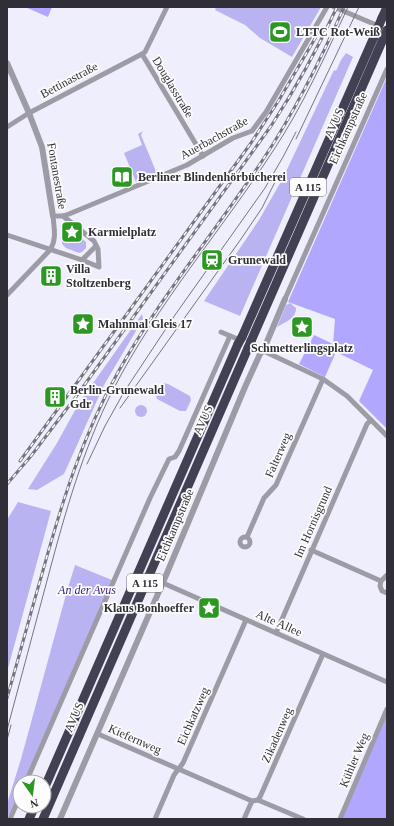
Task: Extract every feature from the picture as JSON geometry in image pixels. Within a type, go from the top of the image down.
[{"type":"highway","name":"AVUS","points":[[43,819],[251,346],[379,38],[382,18],[387,7]]},
{"type":"highway","name":"AVUS","points":[[50,774],[236,339],[379,38],[387,30]]},
{"type":"highway","points":[[48,774],[66,737]]},
{"type":"street","name":"Douglasstraße","points":[[167,7],[145,52],[142,54],[203,156]]},
{"type":"street","name":"Auerbachstraße","points":[[52,216],[63,216],[160,177],[187,165],[233,138],[250,132],[266,112],[327,7]]},
{"type":"street","points":[[334,7],[387,30]]},
{"type":"street","name":"Bettinastraße","points":[[7,128],[29,113],[142,54]]},
{"type":"street","name":"Fontanestraße","points":[[7,64],[29,113],[42,147],[54,241],[50,250]]},
{"type":"street","name":"Eichkampstraße","points":[[60,819],[163,583],[245,387],[260,354],[263,351],[387,68]]},
{"type":"street","points":[[7,235],[99,267],[98,249],[94,241],[63,216]]},
{"type":"street","points":[[82,260],[96,246]]},
{"type":"street","points":[[7,295],[50,250]]},
{"type":"street","points":[[29,774],[150,498],[169,458],[175,457],[179,451],[236,339],[221,332]]},
{"type":"street","points":[[251,346],[323,379],[341,391],[387,436]]},
{"type":"street","name":"Falterweg","points":[[247,537],[264,498],[276,485],[323,379]]},
{"type":"street","name":"Im Hornisgrund","points":[[276,633],[367,424],[371,420]]},
{"type":"street","points":[[311,550],[381,581]]},
{"type":"street","points":[[387,576],[381,581],[380,588],[382,591],[387,593]]},
{"type":"street","name":"Alte Allee","points":[[163,583],[387,682]]},
{"type":"street","name":"Eichkatzweg","points":[[155,819],[174,775],[183,763],[246,620]]},
{"type":"street","name":"Zikadenweg","points":[[258,800],[323,654]]},
{"type":"street","name":"Kühler Weg","points":[[340,819],[387,709]]},
{"type":"street","name":"Kiefernweg","points":[[98,734],[252,801]]},
{"type":"street","points":[[244,819],[252,801],[258,800],[303,819]]},
{"type":"green space","name":"LTTC Rot-Weiß","points":[[216,7],[321,7],[292,57],[260,38],[245,25],[215,10]]},
{"type":"green space","points":[[346,53],[353,57],[240,316],[204,301],[259,220],[283,178],[334,70],[336,71]]},
{"type":"green space","points":[[143,131],[141,135],[157,174],[136,182],[124,153],[142,145],[138,134]]},
{"type":"green space","points":[[66,226],[86,242],[86,248],[82,252],[79,253],[66,248],[62,244],[62,228]]},
{"type":"green space","points":[[290,303],[296,308],[296,312],[290,320],[277,327],[286,305]]},
{"type":"green space","points":[[142,314],[143,319],[104,385],[64,474],[37,490],[28,489],[57,443],[79,403]]},
{"type":"green space","points":[[163,383],[168,384],[190,396],[191,400],[186,411],[180,411],[157,399],[156,396]]},
{"type":"green space","points":[[139,405],[143,405],[147,411],[143,417],[139,417],[135,413],[135,409]]},
{"type":"green space","points":[[18,502],[51,511],[7,672],[7,520]]},
{"type":"green space","name":"An der Avus","points":[[75,565],[112,580],[27,774],[16,774],[21,759]]},
{"type":"green space","name":"An der Avus","points":[[12,788],[12,809],[7,819],[7,804]]},
{"type":"shaded area","points":[[25,7],[52,7],[48,17]]},
{"type":"shaded area","name":"Grunewald","points":[[387,77],[387,429],[359,401],[373,370],[336,352],[325,377],[299,364],[314,335],[333,344],[335,319],[288,302]]},
{"type":"shaded area","points":[[387,709],[387,819],[340,819]]},
{"type":"tram line","points":[[7,730],[68,505],[102,412],[130,358],[149,328],[253,181],[284,134],[313,80],[348,7]]},
{"type":"tram line","points":[[296,139],[359,7]]},
{"type":"tram line","points":[[87,464],[105,426],[124,392],[175,315],[265,188],[296,132]]},
{"type":"tram line","points":[[120,408],[241,239],[262,208],[277,178]]},
{"type":"tram line","points":[[7,740],[11,725]]},
{"type":"railway","points":[[7,484],[31,456],[75,398],[271,126],[306,68],[337,7]]},
{"type":"railway","points":[[7,698],[49,548],[65,497],[93,422],[117,374],[151,318],[246,185],[286,122],[307,84],[344,7]]},
{"type":"railway","points":[[20,461],[251,143],[279,100],[320,30]]},
{"type":"place","name":"LTTC Rot-Weiß","points":[[280,32]]},
{"type":"place","name":"Berliner Blindenhörbücherei","points":[[122,177]]},
{"type":"place","name":"Karmielplatz","points":[[72,232]]},
{"type":"place","name":"Grunewald","points":[[212,260]]},
{"type":"place","name":"Villa Stoltzenberg","points":[[51,276]]},
{"type":"place","name":"Mahnmal Gleis 17","points":[[83,324]]},
{"type":"place","name":"Schmetterlingsplatz","points":[[302,327]]},
{"type":"place","name":"Berlin-Grunewald Gdr","points":[[55,397]]},
{"type":"place","name":"Klaus Bonhoeffer","points":[[209,608]]}]
